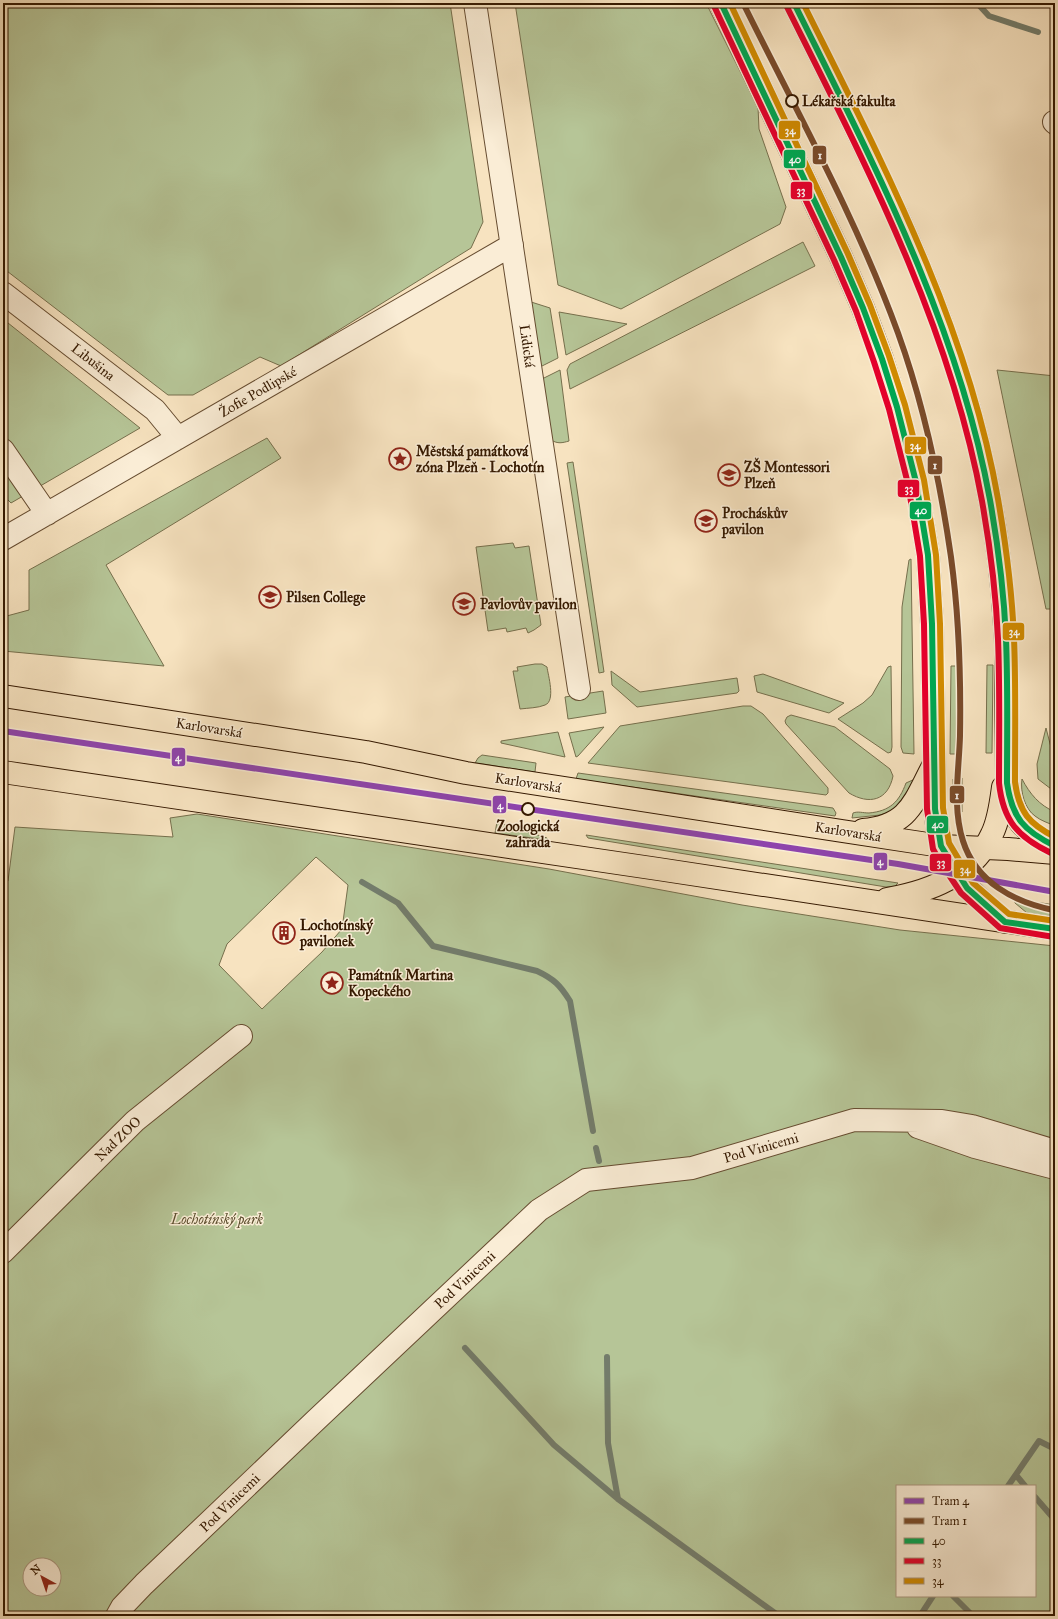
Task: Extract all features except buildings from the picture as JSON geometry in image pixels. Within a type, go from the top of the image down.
[{"type":"main road","points":[[721,3],[841,257],[863,308],[882,359],[897,406],[916,482],[928,555],[932,624],[935,809],[938,833],[941,846],[967,888],[1005,922]]},
{"type":"main road","points":[[794,3],[915,254],[944,328],[972,419],[990,504],[1000,576],[1005,627],[1008,798],[1013,812],[1018,820],[1030,832],[1055,846]]},
{"type":"main road","name":"Karlovarská","points":[[3,696],[366,752],[466,773],[941,846],[1055,853]]},
{"type":"main road","points":[[842,831],[872,829],[897,821],[908,812],[935,763]]},
{"type":"main road","points":[[873,902],[908,896],[928,889],[957,874],[984,848],[992,834],[1000,806],[1007,764]]},
{"type":"main road","points":[[3,772],[642,866],[1055,929]]},
{"type":"street","name":"Lidická","points":[[475,3],[579,689]]},
{"type":"street","name":"Žofie Podlipské","points":[[3,539],[512,245]]},
{"type":"street","name":"Libušina","points":[[3,293],[155,410],[178,438]]},
{"type":"street","points":[[3,450],[47,514]]},
{"type":"street","name":"Nad ZOO","points":[[3,1252],[135,1121],[241,1036]]},
{"type":"street","name":"Pod Vinicemi","points":[[117,1616],[122,1607],[150,1579],[321,1415],[539,1210],[586,1180],[692,1168],[854,1120],[942,1121],[972,1126],[1055,1151]]},
{"type":"street","name":"Pod Vinicemi","points":[[905,1120],[922,1129],[975,1146],[1055,1168]]},
{"type":"green space","points":[[3,3],[450,3],[483,222],[471,248],[281,366],[260,357],[193,395],[168,395],[3,268]]},
{"type":"green space","points":[[515,3],[706,3],[758,107],[759,129],[786,207],[780,224],[621,309],[558,285]]},
{"type":"green space","points":[[803,242],[815,266],[570,389],[567,370],[570,364]]},
{"type":"green space","points":[[528,301],[550,308],[558,358],[538,368]]},
{"type":"green space","points":[[559,312],[627,324],[566,355]]},
{"type":"green space","points":[[3,319],[140,428],[11,503],[3,495]]},
{"type":"green space","points":[[560,370],[569,441],[560,443],[551,440],[540,380]]},
{"type":"green space","points":[[997,370],[1055,376],[1055,609],[1046,609]]},
{"type":"green space","points":[[267,438],[281,458],[106,565],[164,666],[3,651],[3,617],[29,610],[29,570]]},
{"type":"green space","points":[[573,462],[604,672],[599,673],[567,463]]},
{"type":"green space","points":[[513,543],[515,548],[529,546],[541,625],[528,633],[526,628],[507,632],[506,628],[488,631],[476,547]]},
{"type":"green space","points":[[911,559],[914,754],[903,753],[901,747],[902,607],[909,560]]},
{"type":"green space","points":[[542,664],[547,667],[551,693],[550,698],[548,703],[545,705],[520,709],[513,671],[518,671],[517,667]]},
{"type":"green space","points":[[987,665],[993,665],[992,753],[986,753]]},
{"type":"green space","points":[[891,666],[892,747],[891,752],[888,753],[838,719],[863,703],[872,695],[888,667]]},
{"type":"green space","points":[[951,666],[957,666],[956,754],[950,754]]},
{"type":"green space","points":[[611,671],[640,692],[737,678],[739,691],[737,693],[637,707],[612,685]]},
{"type":"green space","points":[[763,674],[844,703],[829,713],[757,692],[754,676]]},
{"type":"green space","points":[[603,691],[606,713],[568,719],[565,697]]},
{"type":"green space","points":[[743,706],[751,706],[763,714],[828,788],[828,793],[826,795],[588,763],[620,726]]},
{"type":"green space","points":[[791,715],[835,727],[890,769],[893,776],[887,791],[882,796],[870,799],[856,797],[849,793],[786,724],[785,721],[787,717]]},
{"type":"green space","points":[[604,727],[578,756],[576,757],[569,733]]},
{"type":"green space","points":[[1046,728],[1055,763],[1055,792],[1038,779],[1037,764]]},
{"type":"green space","points":[[558,732],[565,757],[501,743],[501,741]]},
{"type":"green space","points":[[482,755],[536,763],[535,772],[475,763]]},
{"type":"green space","points":[[578,773],[833,808],[836,813],[835,816],[576,779]]},
{"type":"green space","points":[[962,778],[962,812],[953,803],[953,779]]},
{"type":"green space","points":[[915,779],[909,797],[890,812],[880,815],[852,818],[853,813],[855,812],[869,813],[888,808],[897,800],[906,783]]},
{"type":"green space","points":[[1022,779],[1028,790],[1044,806],[1055,812],[1055,826],[1037,818],[1028,809],[1023,795]]},
{"type":"green space","name":"Lochotínský park","points":[[197,814],[549,869],[742,905],[900,930],[1055,946],[1055,1616],[3,1616],[3,883],[8,881],[15,827],[173,837],[170,818]],"holes":[[[316,857],[348,885],[342,929],[322,952],[262,1009],[219,965],[227,944]]]},
{"type":"green space","points":[[497,822],[547,838],[548,840],[495,833]]},
{"type":"green space","points":[[586,835],[898,883],[895,886],[886,887],[588,838]]},
{"type":"green space","points":[[1015,899],[1055,905],[1055,917],[1027,913],[1015,903]]},
{"type":"waterway","points":[[977,3],[989,16],[1038,32]]},
{"type":"waterway","points":[[362,882],[398,903],[433,946],[537,971],[548,977],[560,987],[570,1001],[593,1131]]},
{"type":"waterway","points":[[596,1148],[599,1161]]},
{"type":"waterway","points":[[465,1348],[554,1445],[618,1499],[779,1616]]},
{"type":"waterway","points":[[607,1357],[608,1443],[618,1499]]},
{"type":"waterway","points":[[1009,1485],[1039,1441],[1055,1449]]},
{"type":"waterway","points":[[1016,1475],[1024,1485]]},
{"type":"waterway","points":[[1036,1498],[1055,1520]]},
{"type":"waterway","points":[[920,1616],[932,1597]]},
{"type":"waterway","points":[[954,1597],[973,1616]]},
{"type":"tram line","name":"1","points":[[745,7],[846,208],[882,291],[898,333],[916,388],[942,500],[956,601],[960,691],[960,736],[957,802],[963,841],[977,868],[998,888],[1024,902],[1053,910]]},
{"type":"tram line","name":"4","points":[[3,731],[898,864],[1055,892]]},
{"type":"transit line","name":"40","points":[[721,3],[841,257],[863,308],[882,359],[897,407],[916,482],[928,555],[932,624],[935,809],[941,846],[967,888],[1005,922],[1055,929]]},
{"type":"transit line","name":"34","points":[[730,3],[848,254],[870,305],[905,405],[924,480],[936,555],[940,624],[943,808],[949,843],[973,883],[1009,914],[1055,921]]},
{"type":"transit line","name":"40","points":[[794,3],[853,123],[910,245],[935,307],[957,370],[976,434],[996,534],[1004,604],[1006,639],[1007,783],[1009,795],[1012,806],[1021,822],[1035,835],[1055,846]]},
{"type":"transit line","name":"34","points":[[803,3],[891,183],[944,306],[966,369],[984,433],[1004,534],[1012,603],[1014,638],[1015,782],[1019,801],[1027,816],[1038,827],[1055,837]]},
{"type":"transit line","name":"33","points":[[714,6],[834,260],[856,311],[889,409],[908,484],[920,556],[924,624],[927,809],[933,849],[961,893],[1000,928],[1054,937]]},
{"type":"transit line","name":"33","points":[[787,7],[875,186],[927,309],[949,372],[968,436],[988,535],[996,604],[998,639],[999,783],[1001,796],[1004,808],[1009,818],[1021,834],[1039,847],[1051,853]]},
{"type":"place","name":"Lékařská fakulta","points":[[792,101]]},
{"type":"place","name":"Městská památková zóna Plzeň - Lochotín","points":[[400,459]]},
{"type":"place","name":"ZŠ Montessori Plzeň","points":[[729,475]]},
{"type":"place","name":"Procháskův pavilon","points":[[706,521]]},
{"type":"place","name":"Pilsen College","points":[[270,597]]},
{"type":"place","name":"Pavlovův pavilon","points":[[464,604]]},
{"type":"place","name":"Zoologická zahrada","points":[[528,809]]},
{"type":"place","name":"Lochotínský pavilonek","points":[[284,933]]},
{"type":"place","name":"Památník Martina Kopeckého","points":[[332,983]]}]
